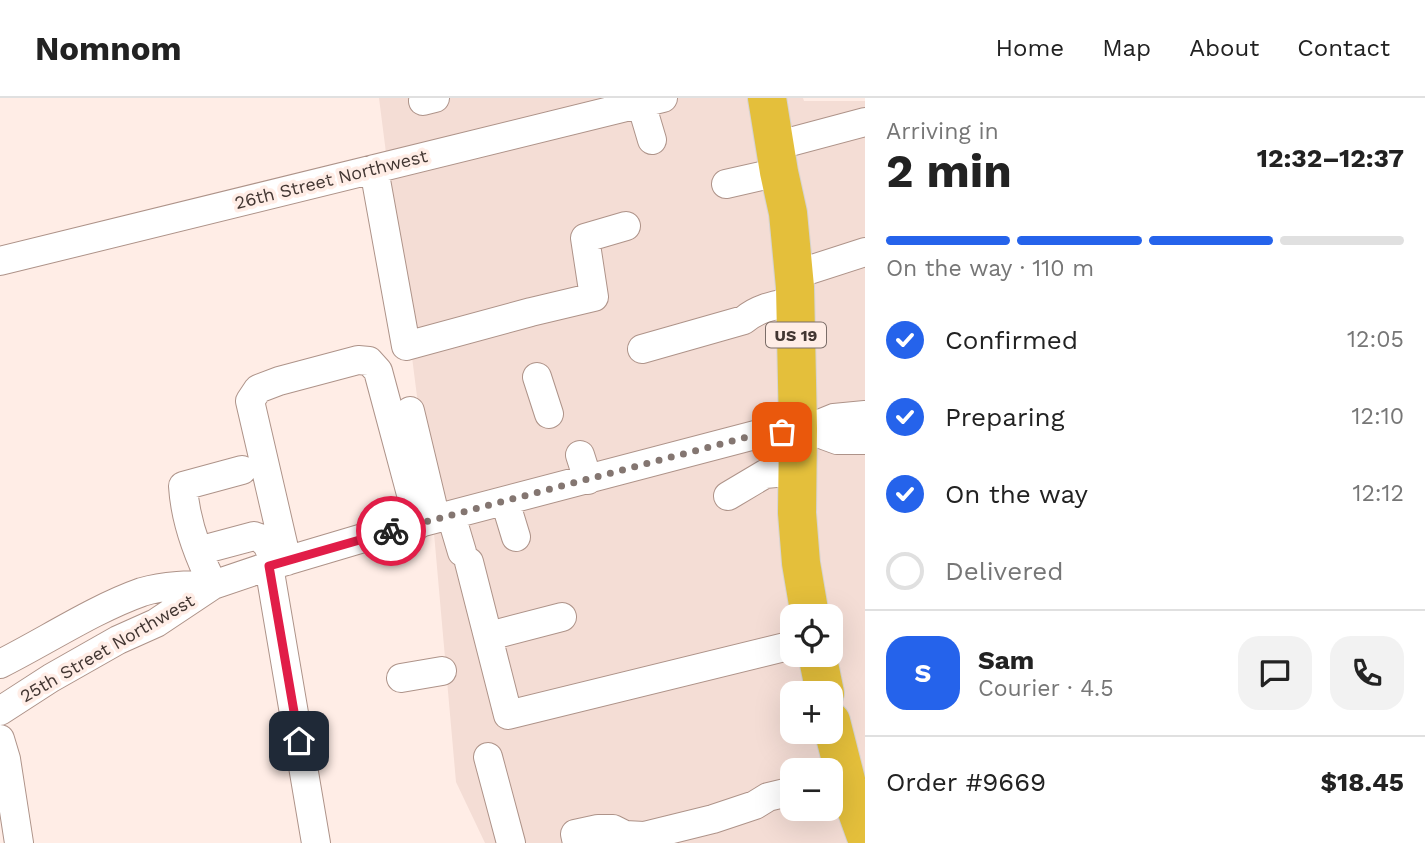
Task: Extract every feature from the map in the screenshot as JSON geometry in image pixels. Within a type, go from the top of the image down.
[{"type":"highway","name":"US 19","points":[[767,98],[788,213],[802,429],[797,513],[808,604]]},
{"type":"highway","points":[[843,793],[865,834]]},
{"type":"street","points":[[652,101],[652,140]]},
{"type":"street","name":"26th Street Northwest","points":[[0,261],[374,169],[565,134],[606,121],[652,101]]},
{"type":"street","points":[[726,184],[865,122]]},
{"type":"street","points":[[374,169],[406,346],[594,297],[585,238],[626,226]]},
{"type":"street","points":[[642,349],[744,320],[795,301],[865,252]]},
{"type":"street","points":[[316,843],[277,564],[250,401],[258,389],[358,360],[369,361],[379,371],[435,520],[465,557],[489,636],[508,715],[780,648]]},
{"type":"street","points":[[537,377],[549,414]]},
{"type":"street","points":[[410,411],[435,520]]},
{"type":"street","points":[[802,429],[834,418],[865,415]]},
{"type":"street","points":[[802,429],[837,440],[865,440]]},
{"type":"street","name":"25th Street Northwest","points":[[0,711],[118,640],[156,623],[213,585],[370,536],[505,501],[584,467],[755,435],[802,429]]},
{"type":"street","points":[[213,585],[198,551],[184,502],[183,486],[242,470]]},
{"type":"street","points":[[728,496],[765,474],[798,471]]},
{"type":"street","points":[[505,501],[516,537]]},
{"type":"street","points":[[198,551],[254,536],[263,538],[269,545],[277,564]]},
{"type":"street","name":"25th Street Northwest","points":[[0,664],[92,614],[143,592],[180,585],[213,585]]},
{"type":"street","points":[[489,636],[562,617]]},
{"type":"street","points":[[401,678],[442,671]]},
{"type":"street","points":[[0,739],[6,759],[19,843]]},
{"type":"street","points":[[488,757],[511,843]]},
{"type":"street","points":[[577,843],[575,834],[598,829],[613,829],[625,835],[644,836],[674,830],[755,805],[768,797],[780,794]]},
{"type":"shaded area","points":[[379,98],[803,98],[804,101],[865,101],[865,843],[485,843],[456,782],[433,522]]},
{"type":"way so far","points":[[391,531],[755,435],[782,432]]},
{"type":"route","points":[[299,741],[269,566],[391,531]]}]
